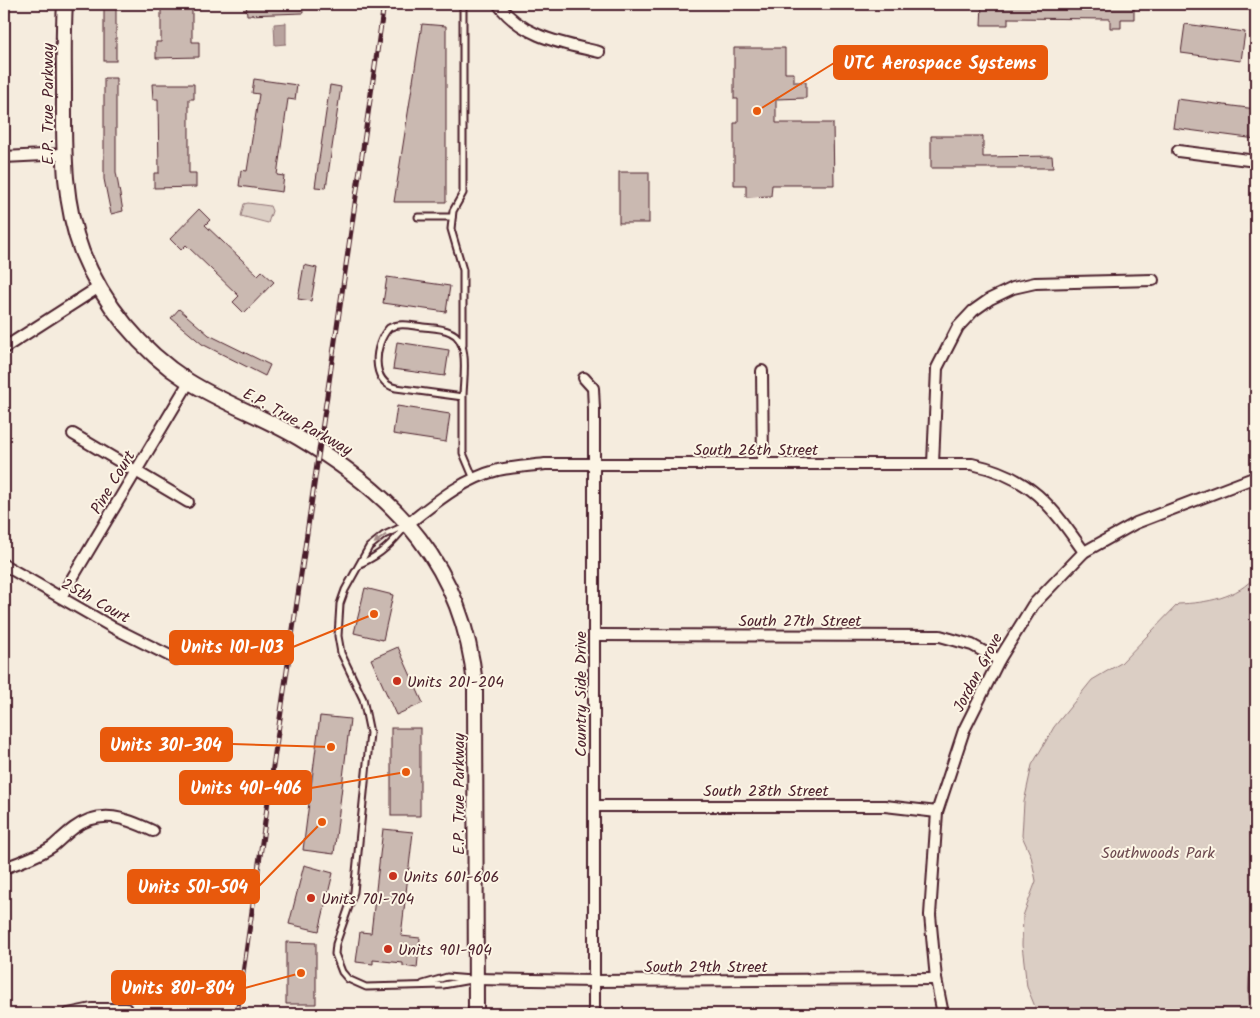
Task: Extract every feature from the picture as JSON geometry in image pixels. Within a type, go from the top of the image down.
[{"type":"main road","name":"E.P. True Parkway","points":[[65,4],[64,154],[68,200],[73,226],[82,252],[99,287],[143,344],[166,365],[189,382],[299,438],[342,464],[381,496],[408,524],[449,586],[466,634],[473,668],[475,700],[476,1014]]},
{"type":"street","points":[[498,4],[517,24],[536,35],[599,52]]},
{"type":"street","points":[[1178,151],[1256,161]]},
{"type":"street","points":[[4,157],[64,154]]},
{"type":"street","points":[[933,464],[937,368],[958,327],[973,311],[990,299],[1013,288],[1035,283],[1153,280]]},
{"type":"street","points":[[4,348],[99,287]]},
{"type":"street","points":[[762,372],[762,464]]},
{"type":"street","name":"Country Side Drive","points":[[584,378],[593,388],[596,806],[594,1014]]},
{"type":"street","name":"Pine Court","points":[[61,598],[189,382]]},
{"type":"street","points":[[73,434],[188,502]]},
{"type":"street","name":"South 26th Street","points":[[408,524],[443,496],[474,479],[498,470],[545,464],[972,464],[996,469],[1038,493],[1062,519],[1084,552]]},
{"type":"street","name":"Jordan Grove","points":[[943,1014],[936,979],[930,915],[937,812],[964,730],[998,660],[1034,605],[1084,552],[1136,523],[1256,477]]},
{"type":"street","name":"25th Court","points":[[4,565],[112,627],[176,659]]},
{"type":"street","name":"South 27th Street","points":[[595,635],[940,636],[972,645],[998,660]]},
{"type":"street","name":"South 28th Street","points":[[596,806],[885,806],[937,812]]},
{"type":"street","points":[[4,868],[52,846],[75,827],[96,817],[112,816],[129,819],[153,831]]},
{"type":"street","name":"South 29th Street","points":[[476,979],[594,981],[936,979]]},
{"type":"street","points":[[68,1014],[92,1009],[126,1010]]},
{"type":"lane","points":[[463,4],[463,192],[452,217],[452,238],[463,270],[463,453],[474,479]]},
{"type":"lane","points":[[418,217],[452,217]]},
{"type":"lane","points":[[463,351],[461,341],[451,332],[394,325],[385,332],[378,363],[380,380],[387,386],[463,397]]},
{"type":"lane","points":[[361,564],[376,558],[408,524]]},
{"type":"lane","points":[[408,524],[384,535],[369,547],[352,577],[340,604],[338,636],[342,656],[363,699],[368,716],[369,750],[354,892],[336,944],[336,954],[342,972],[357,984],[371,987],[419,986],[437,978],[447,977],[476,979]]},
{"type":"green space","points":[[244,204],[270,206],[272,211],[268,223],[241,216]]},
{"type":"green space","name":"Southwoods Park","points":[[1256,575],[1256,1014],[1038,1014],[1027,987],[1022,945],[1023,916],[1036,881],[1031,856],[1022,836],[1024,802],[1032,765],[1054,727],[1092,680],[1121,663],[1178,604],[1221,598],[1240,589]]},
{"type":"shaded area","points":[[286,23],[286,44],[275,45],[274,24]]},
{"type":"building","points":[[104,4],[116,4],[116,61],[104,61]]},
{"type":"building","points":[[161,4],[192,4],[192,42],[199,42],[199,57],[156,58],[156,42],[161,42]]},
{"type":"building","points":[[246,4],[302,4],[303,13],[247,15]]},
{"type":"building","points":[[982,4],[1134,4],[1134,19],[1121,19],[1121,28],[1110,28],[1110,19],[1008,18],[1008,25],[981,25]]},
{"type":"building","points":[[422,24],[446,26],[446,202],[394,202]]},
{"type":"building","points":[[1185,24],[1245,32],[1241,61],[1181,53]]},
{"type":"building","points":[[734,48],[785,48],[785,73],[794,73],[794,82],[806,82],[806,98],[776,99],[776,123],[833,123],[834,185],[772,185],[771,196],[746,197],[746,185],[734,185],[734,123],[738,123],[738,99],[734,99]]},
{"type":"building","points":[[104,78],[116,78],[116,172],[123,211],[111,214],[104,179]]},
{"type":"building","points":[[254,79],[297,85],[295,100],[288,99],[277,175],[284,176],[282,192],[239,186],[241,170],[247,171],[259,94],[252,93]]},
{"type":"building","points":[[152,84],[194,84],[194,99],[189,99],[189,173],[196,173],[196,187],[154,188],[154,173],[159,173],[158,99],[153,99]]},
{"type":"building","points":[[330,85],[341,87],[326,188],[315,187]]},
{"type":"building","points":[[1177,99],[1256,109],[1256,139],[1173,128]]},
{"type":"building","points":[[931,136],[983,136],[983,157],[1052,156],[1053,168],[931,168]]},
{"type":"building","points":[[619,172],[649,172],[649,223],[619,223]]},
{"type":"building","points":[[199,209],[210,220],[205,225],[258,275],[262,271],[274,282],[244,313],[233,302],[239,296],[186,245],[181,250],[170,239]]},
{"type":"building","points":[[304,265],[317,268],[311,301],[298,299]]},
{"type":"building","points":[[387,277],[450,286],[446,312],[383,303]]},
{"type":"building","points":[[179,309],[209,335],[270,365],[265,376],[202,344],[171,318]]},
{"type":"building","points":[[397,342],[449,350],[445,376],[393,369]]},
{"type":"building","points":[[397,406],[450,414],[446,442],[393,434]]},
{"type":"building","points":[[365,588],[393,595],[383,640],[354,633]]},
{"type":"building","name":"Units 201-204","points":[[398,647],[423,703],[396,715],[371,659]]},
{"type":"building","points":[[320,716],[350,719],[334,854],[303,850]]},
{"type":"building","points":[[391,728],[420,728],[420,816],[391,816]]},
{"type":"building","points":[[383,829],[413,832],[401,936],[420,938],[417,968],[403,966],[403,963],[373,960],[373,964],[356,962],[360,932],[371,933]]},
{"type":"building","name":"Units 701-704","points":[[304,865],[333,873],[319,931],[289,924]]},
{"type":"building","points":[[286,942],[316,943],[316,1004],[286,1004]]},
{"type":"waterway","points":[[1253,1014],[1250,987],[1256,943]]},
{"type":"railway","points":[[237,1014],[384,4]]},
{"type":"place","name":"UTC Aerospace Systems","points":[[757,111]]},
{"type":"place","name":"Units 101-103","points":[[374,614]]},
{"type":"place","name":"Units 201-204","points":[[397,681]]},
{"type":"place","name":"Units 301-304","points":[[331,747]]},
{"type":"place","name":"Units 401-406","points":[[406,772]]},
{"type":"place","name":"Units 501-504","points":[[322,822]]},
{"type":"place","name":"Units 601-606","points":[[393,876]]},
{"type":"place","name":"Units 701-704","points":[[311,898]]},
{"type":"place","name":"Units 901-904","points":[[388,949]]},
{"type":"place","name":"Units 801-804","points":[[301,973]]}]
